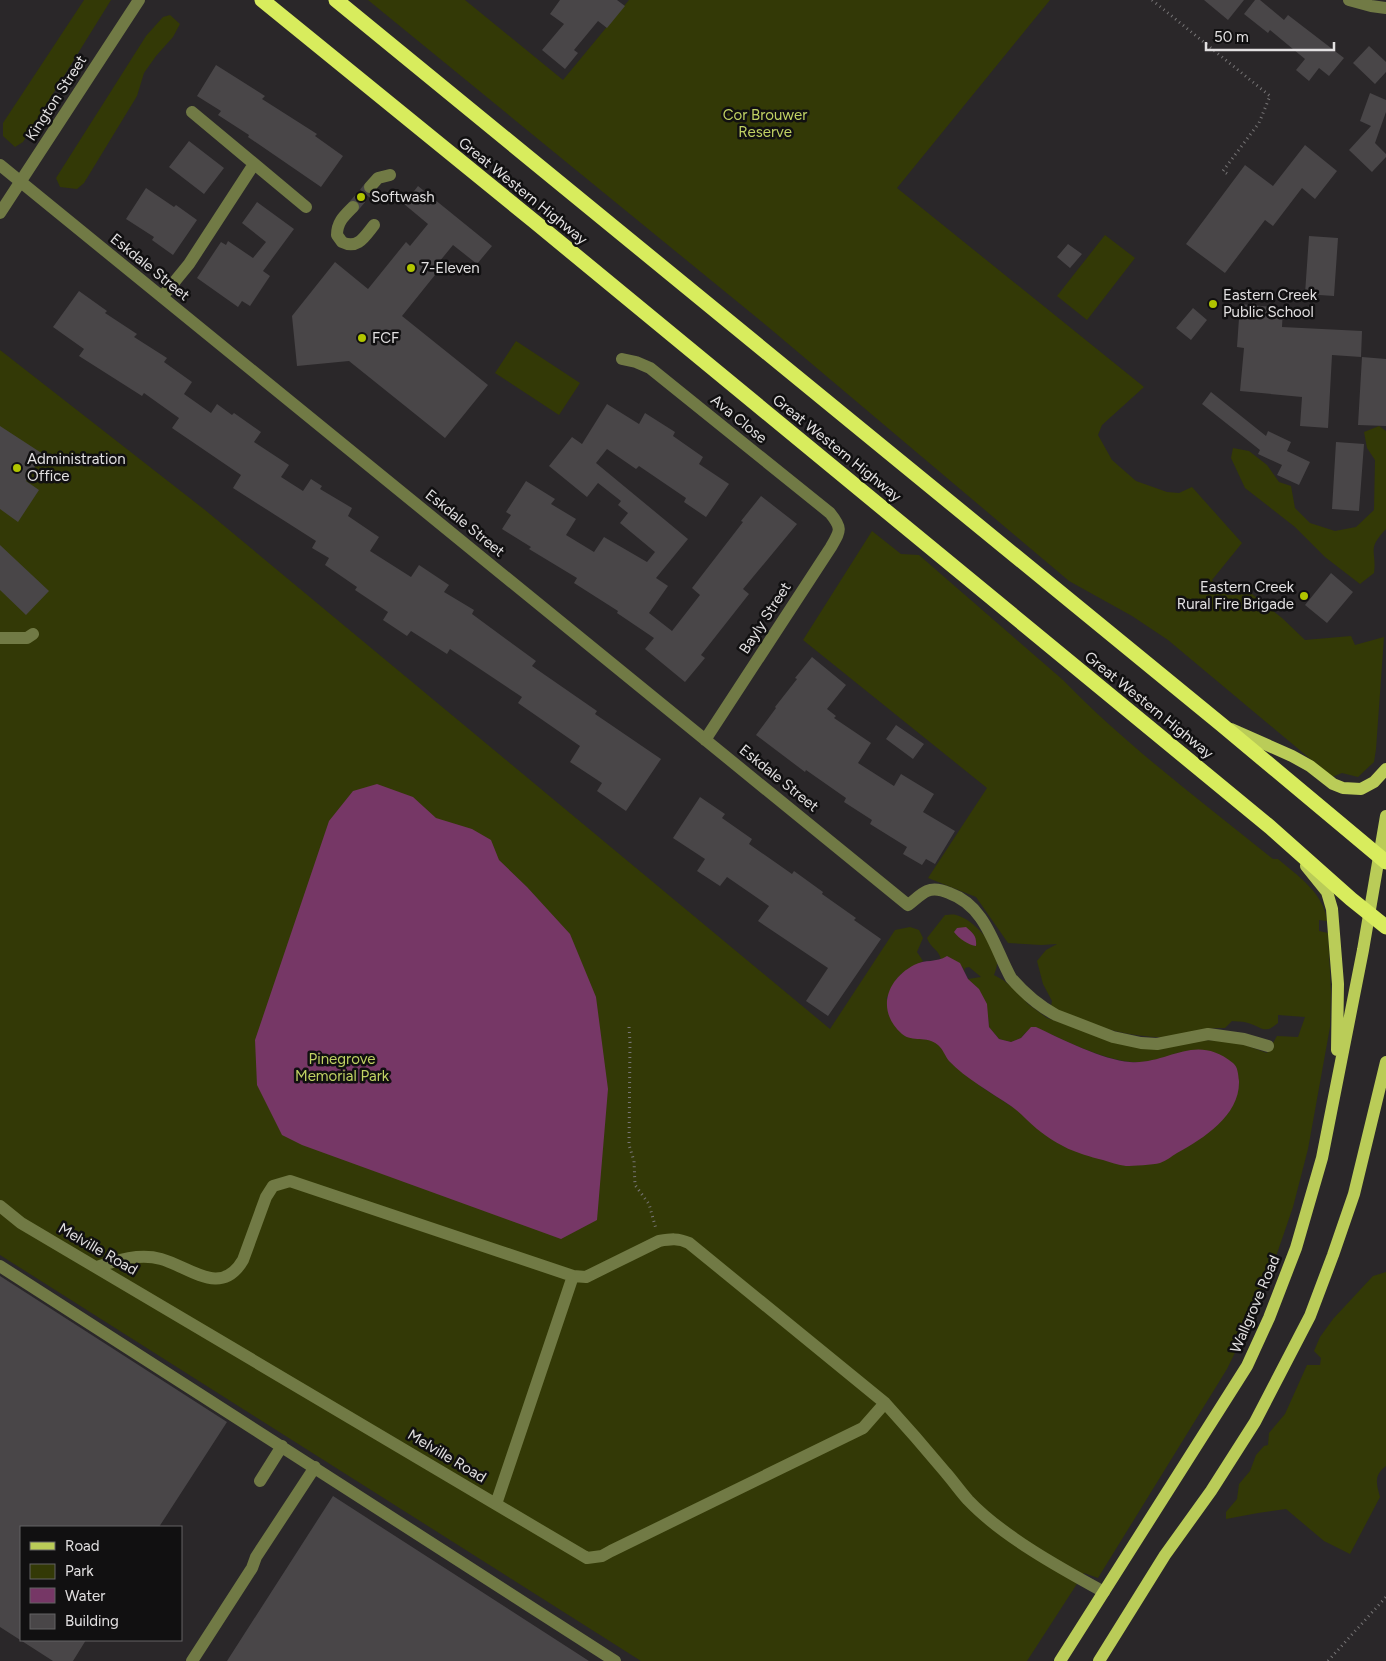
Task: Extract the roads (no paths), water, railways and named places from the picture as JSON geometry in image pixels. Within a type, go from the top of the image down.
[{"type":"highway","name":"Great Western Highway","points":[[262,0],[535,222],[1270,827],[1386,927]]},
{"type":"highway","name":"Great Western Highway","points":[[336,0],[1222,725],[1382,859]]},
{"type":"main road","points":[[1222,725],[1292,756],[1310,766],[1333,784],[1343,788],[1361,789],[1374,782],[1386,768]]},
{"type":"main road","name":"Wallgrove Road","points":[[1060,1661],[1247,1366],[1265,1326],[1299,1239],[1322,1158],[1382,859],[1386,816]]},
{"type":"main road","points":[[1270,827],[1320,882],[1330,899],[1336,953],[1338,1073]]},
{"type":"main road","points":[[1099,1661],[1165,1555],[1234,1456],[1255,1422],[1310,1316],[1354,1194],[1386,1062]]},
{"type":"main road","points":[[1372,1121],[1386,1103]]},
{"type":"street","name":"Kington Street","points":[[0,213],[139,0]]},
{"type":"street","points":[[1349,0],[1386,8]]},
{"type":"street","points":[[192,112],[306,207]]},
{"type":"street","points":[[162,297],[189,264],[254,164]]},
{"type":"street","name":"Eskdale Street","points":[[0,165],[908,905],[924,892],[936,889],[954,894],[972,906],[985,922],[1004,966],[1017,985],[1046,1010],[1113,1037],[1141,1043],[1157,1044],[1208,1034],[1244,1039],[1268,1046]]},
{"type":"street","points":[[370,187],[378,178],[390,175]]},
{"type":"street","points":[[353,208],[342,218],[339,224],[337,235],[342,242],[352,245],[358,243],[374,225]]},
{"type":"street","name":"Ava Close","points":[[622,359],[650,368],[830,514]]},
{"type":"street","name":"Bayly Street","points":[[706,740],[839,533],[838,523],[830,514]]},
{"type":"street","points":[[0,638],[26,638],[33,634]]},
{"type":"street","points":[[97,1267],[118,1259],[144,1257],[161,1259],[205,1278],[223,1279],[238,1269],[243,1260],[266,1197],[272,1186],[290,1181],[573,1276],[586,1277],[660,1241],[682,1240],[885,1403],[908,1427],[967,1499],[988,1518],[1011,1536],[1081,1580],[1104,1592]]},
{"type":"street","name":"Melville Road","points":[[0,1206],[21,1223],[586,1558],[602,1556],[863,1428],[885,1403]]},
{"type":"street","points":[[0,1266],[615,1661]]},
{"type":"street","points":[[496,1504],[571,1288],[573,1276]]},
{"type":"street","points":[[260,1480],[282,1446]]},
{"type":"street","points":[[192,1661],[252,1568],[256,1557],[315,1467]]},
{"type":"water","points":[[377,784],[413,797],[436,818],[472,829],[491,840],[499,860],[527,887],[570,934],[596,997],[608,1089],[597,1220],[561,1239],[302,1145],[282,1135],[257,1085],[255,1040],[329,821],[353,791]]},
{"type":"water","points":[[966,927],[974,935],[976,946],[964,941],[954,932],[957,928]]},
{"type":"water","points":[[947,956],[960,963],[968,979],[979,989],[987,1004],[989,1027],[999,1039],[1011,1042],[1021,1038],[1031,1027],[1036,1027],[1095,1053],[1130,1062],[1144,1062],[1182,1052],[1206,1050],[1219,1054],[1236,1067],[1239,1081],[1238,1093],[1234,1104],[1227,1115],[1209,1133],[1160,1163],[1123,1166],[1068,1149],[1037,1129],[1011,1106],[963,1073],[949,1061],[938,1045],[929,1040],[906,1037],[894,1025],[889,1016],[887,1006],[891,987],[897,979],[904,971],[914,965],[939,960]]},
{"type":"tunnel","points":[[353,207],[370,187]]},
{"type":"place","name":"Softwash","points":[[361,197]]},
{"type":"place","name":"7-Eleven","points":[[411,268]]},
{"type":"place","name":"Eastern Creek Public School","points":[[1213,304]]},
{"type":"place","name":"FCF","points":[[362,338]]},
{"type":"place","name":"Administration Office","points":[[17,468]]},
{"type":"place","name":"Eastern Creek Rural Fire Brigade","points":[[1304,596]]},
{"type":"park label","name":"Cor Brouwer Reserve","points":[[765,124]]},
{"type":"park label","name":"Pinegrove Memorial Park","points":[[342,1068]]}]
